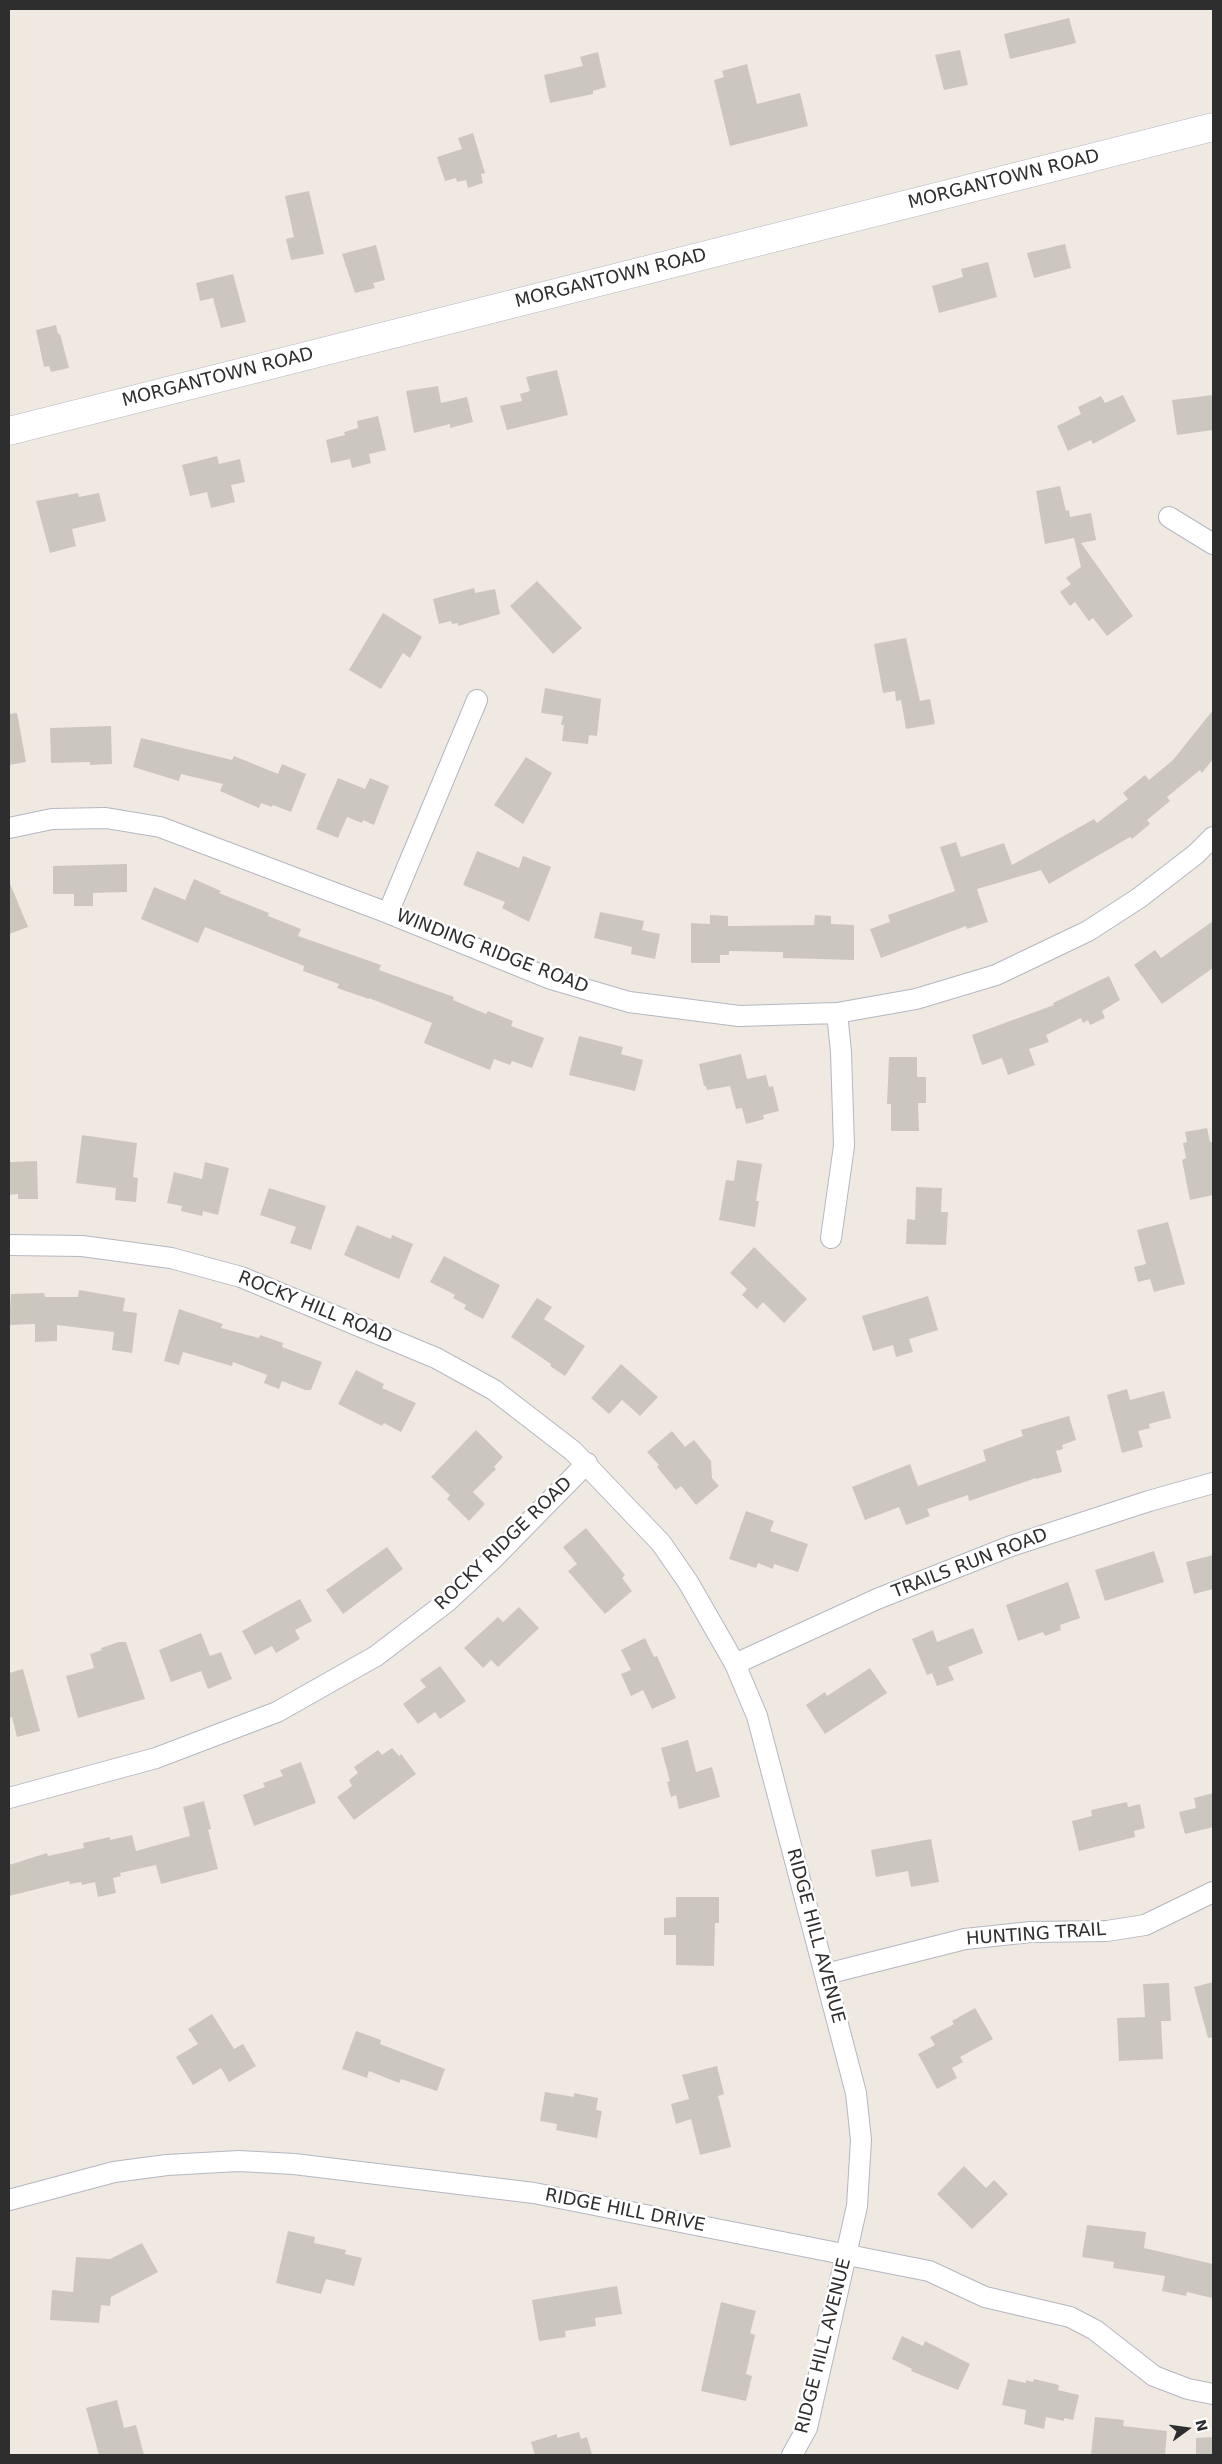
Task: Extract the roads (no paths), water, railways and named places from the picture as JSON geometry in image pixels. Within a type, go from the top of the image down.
[{"type":"main road","name":"MORGANTOWN ROAD","points":[[9,431],[1213,127]]},
{"type":"street","points":[[1169,517],[1213,544]]},
{"type":"street","points":[[388,913],[476,700]]},
{"type":"street","name":"WINDING RIDGE ROAD","points":[[9,828],[52,819],[106,818],[160,827],[388,913],[551,979],[629,1002],[739,1016],[836,1013],[916,999],[1004,971],[1088,931],[1139,898],[1196,854],[1213,837]]},
{"type":"street","points":[[831,1238],[844,1146],[841,1052],[836,1013]]},
{"type":"street","name":"ROCKY HILL ROAD","points":[[9,1245],[82,1246],[153,1255],[241,1277],[436,1358],[494,1390],[587,1463]]},
{"type":"street","name":"RIDGE HILL AVENUE","points":[[587,1463],[660,1543],[688,1582],[735,1664],[757,1716],[856,2093],[861,2140],[857,2206],[848,2254],[807,2428],[792,2455]]},
{"type":"street","name":"ROCKY RIDGE ROAD","points":[[9,1798],[156,1758],[277,1712],[376,1656],[448,1601],[492,1560],[587,1463]]},
{"type":"street","name":"TRAILS RUN ROAD","points":[[735,1664],[877,1599],[1011,1546],[1149,1501],[1213,1483]]},
{"type":"street","name":"HUNTING TRAIL","points":[[826,1974],[965,1939],[1031,1932],[1107,1931],[1144,1925],[1213,1892]]},
{"type":"street","name":"RIDGE HILL DRIVE","points":[[9,2200],[114,2172],[167,2164],[239,2161],[294,2164],[534,2193],[929,2271],[985,2297],[1070,2317],[1095,2330],[1154,2376],[1188,2389],[1213,2394]]}]
